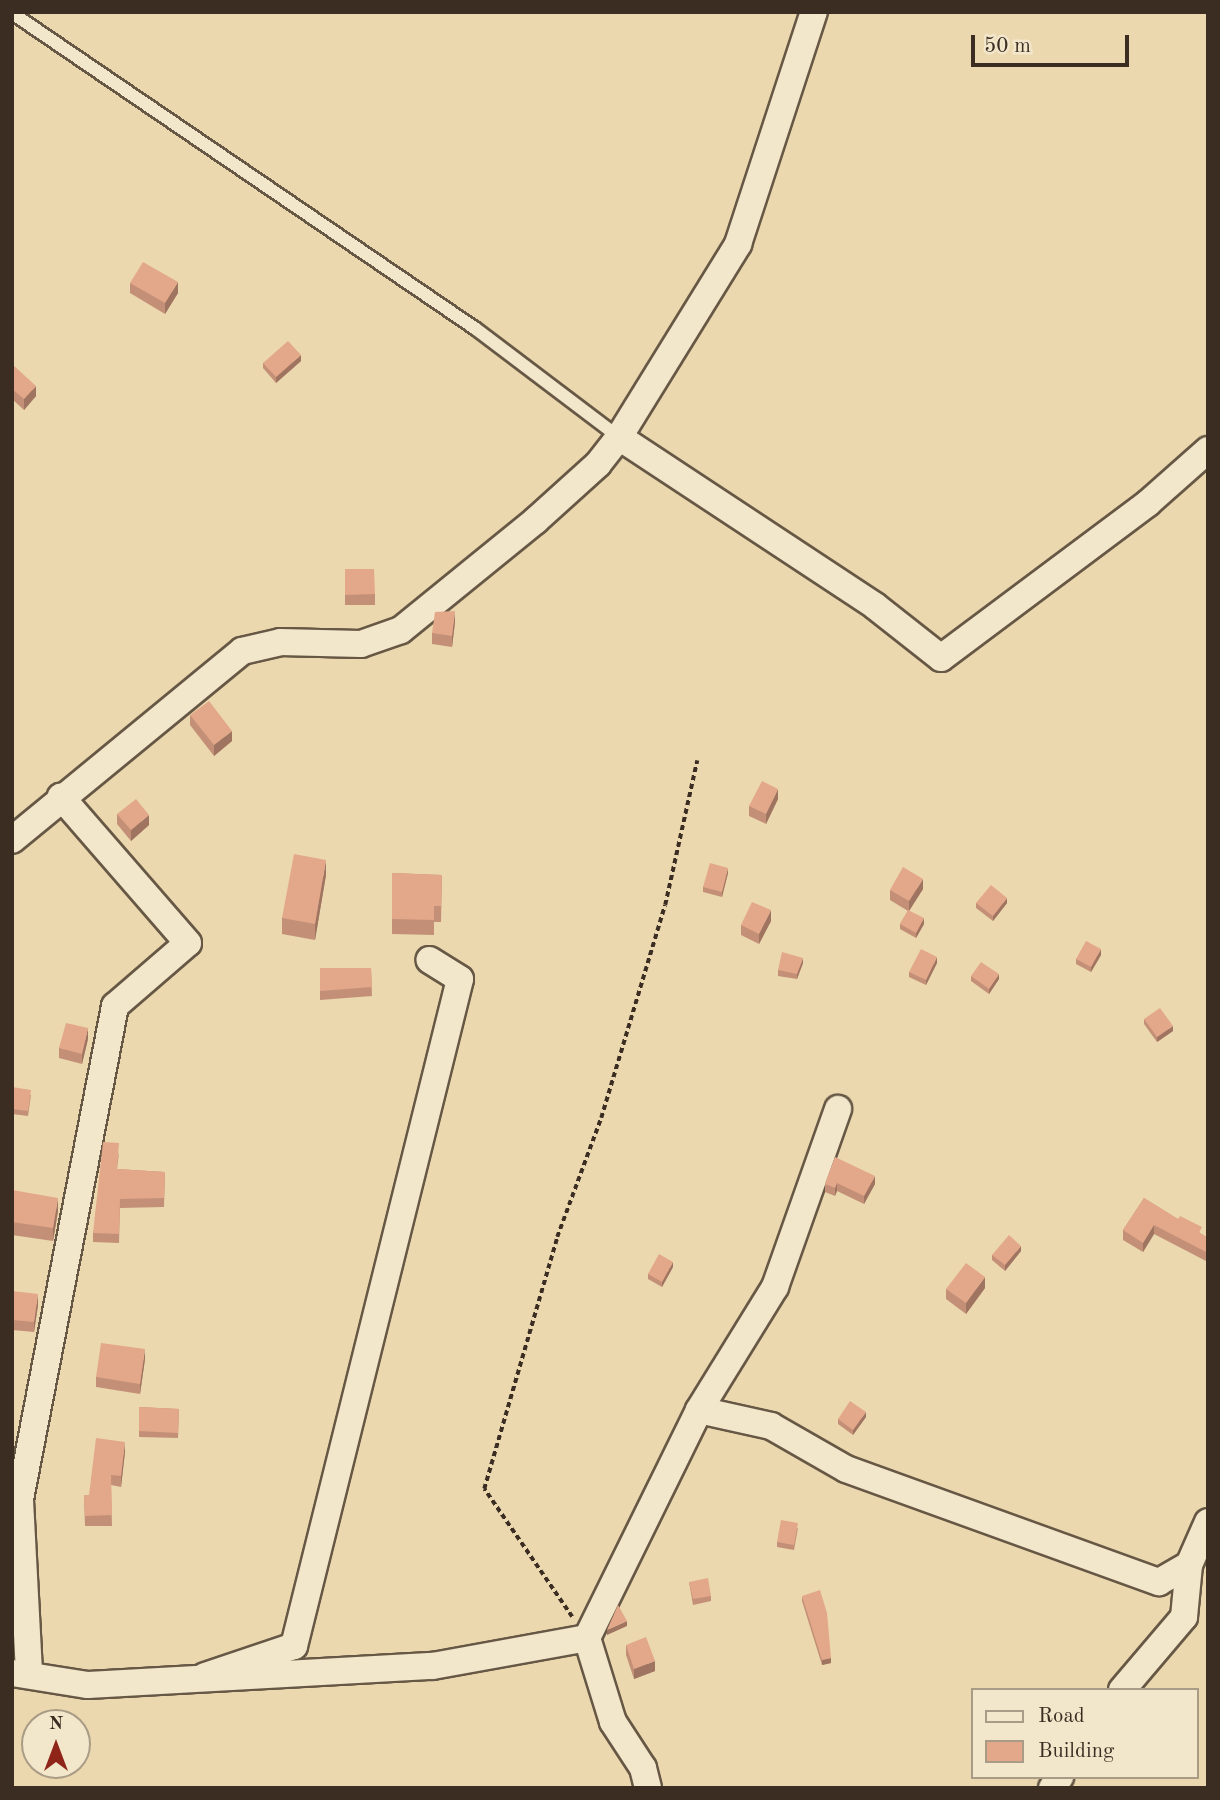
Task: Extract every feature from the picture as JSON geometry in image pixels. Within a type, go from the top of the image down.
[{"type":"street","points":[[12,840],[61,797],[242,651],[280,642],[361,644],[401,631],[535,521],[598,464],[619,437],[738,244],[814,12]]},
{"type":"street","points":[[619,437],[875,606],[942,658],[1148,503],[1208,450]]},
{"type":"street","points":[[61,797],[188,943],[115,1006],[20,1499],[20,1672],[88,1685],[205,1676],[433,1666],[587,1638]]},
{"type":"street","points":[[205,1676],[294,1646],[460,979],[429,960]]},
{"type":"street","points":[[648,1788],[643,1768],[613,1722],[587,1638],[699,1410],[775,1287],[838,1109]]},
{"type":"street","points":[[699,1410],[771,1426],[846,1469],[1159,1582],[1189,1565]]},
{"type":"street","points":[[1124,1688],[1184,1618],[1189,1565],[1208,1522]]},
{"type":"lane","points":[[12,13],[476,329],[619,437]]},
{"type":"path","points":[[587,1638],[484,1489],[557,1237],[601,1118],[665,905],[697,761]]},
{"type":"building","points":[[143,262],[178,282],[165,303],[130,283]]},
{"type":"building","points":[[288,341],[301,355],[276,377],[263,363]]},
{"type":"building","points":[[12,364],[36,386],[24,399],[12,389]]},
{"type":"building","points":[[345,569],[374,569],[375,594],[345,595]]},
{"type":"building","points":[[455,611],[452,636],[432,633],[435,612]]},
{"type":"building","points":[[209,701],[232,731],[214,745],[190,715]]},
{"type":"building","points":[[762,781],[778,789],[766,814],[749,806]]},
{"type":"building","points":[[136,799],[149,815],[131,830],[117,814]]},
{"type":"building","points":[[294,854],[326,860],[315,924],[282,918]]},
{"type":"building","points":[[710,863],[728,868],[722,892],[703,887]]},
{"type":"building","points":[[903,867],[923,879],[909,901],[890,890]]},
{"type":"building","points":[[392,873],[442,875],[441,906],[434,906],[434,920],[392,919]]},
{"type":"building","points":[[991,885],[1007,898],[993,916],[976,903]]},
{"type":"building","points":[[752,902],[771,910],[759,934],[741,925]]},
{"type":"building","points":[[908,910],[924,918],[916,933],[900,924]]},
{"type":"building","points":[[1086,941],[1101,949],[1091,967],[1076,959]]},
{"type":"building","points":[[921,949],[937,957],[926,980],[909,972]]},
{"type":"building","points":[[782,952],[803,958],[797,974],[778,970]]},
{"type":"building","points":[[981,962],[999,974],[989,989],[971,976]]},
{"type":"building","points":[[320,968],[371,968],[372,987],[320,991]]},
{"type":"building","points":[[1160,1008],[1173,1026],[1157,1037],[1144,1019]]},
{"type":"building","points":[[66,1023],[88,1028],[82,1054],[59,1048]]},
{"type":"building","points":[[12,1087],[31,1090],[28,1111],[12,1109]]},
{"type":"building","points":[[103,1142],[119,1143],[117,1169],[165,1172],[164,1198],[120,1199],[119,1234],[93,1233]]},
{"type":"building","points":[[835,1157],[875,1176],[864,1196],[837,1183],[835,1188],[825,1184]]},
{"type":"building","points":[[12,1190],[58,1198],[53,1228],[12,1222]]},
{"type":"building","points":[[1144,1198],[1178,1219],[1180,1216],[1202,1227],[1199,1233],[1208,1238],[1206,1252],[1154,1225],[1143,1243],[1123,1230]]},
{"type":"building","points":[[1009,1235],[1021,1246],[1005,1265],[992,1255]]},
{"type":"building","points":[[659,1254],[673,1262],[662,1282],[648,1274]]},
{"type":"building","points":[[966,1263],[985,1277],[966,1303],[946,1289]]},
{"type":"building","points":[[12,1291],[38,1294],[34,1322],[12,1320]]},
{"type":"building","points":[[101,1343],[145,1349],[140,1384],[96,1377]]},
{"type":"building","points":[[850,1401],[866,1412],[853,1430],[838,1419]]},
{"type":"building","points":[[139,1407],[179,1409],[178,1433],[139,1431]]},
{"type":"building","points":[[96,1438],[125,1442],[121,1476],[111,1475],[112,1515],[85,1516],[84,1495],[89,1495]]},
{"type":"building","points":[[781,1520],[798,1523],[794,1545],[777,1542]]},
{"type":"building","points":[[708,1578],[711,1596],[693,1599],[689,1582]]},
{"type":"building","points":[[820,1590],[827,1613],[831,1658],[822,1660],[802,1596]]},
{"type":"building","points":[[618,1605],[627,1621],[607,1630]]},
{"type":"building","points":[[646,1637],[655,1661],[634,1669],[626,1645]]}]
